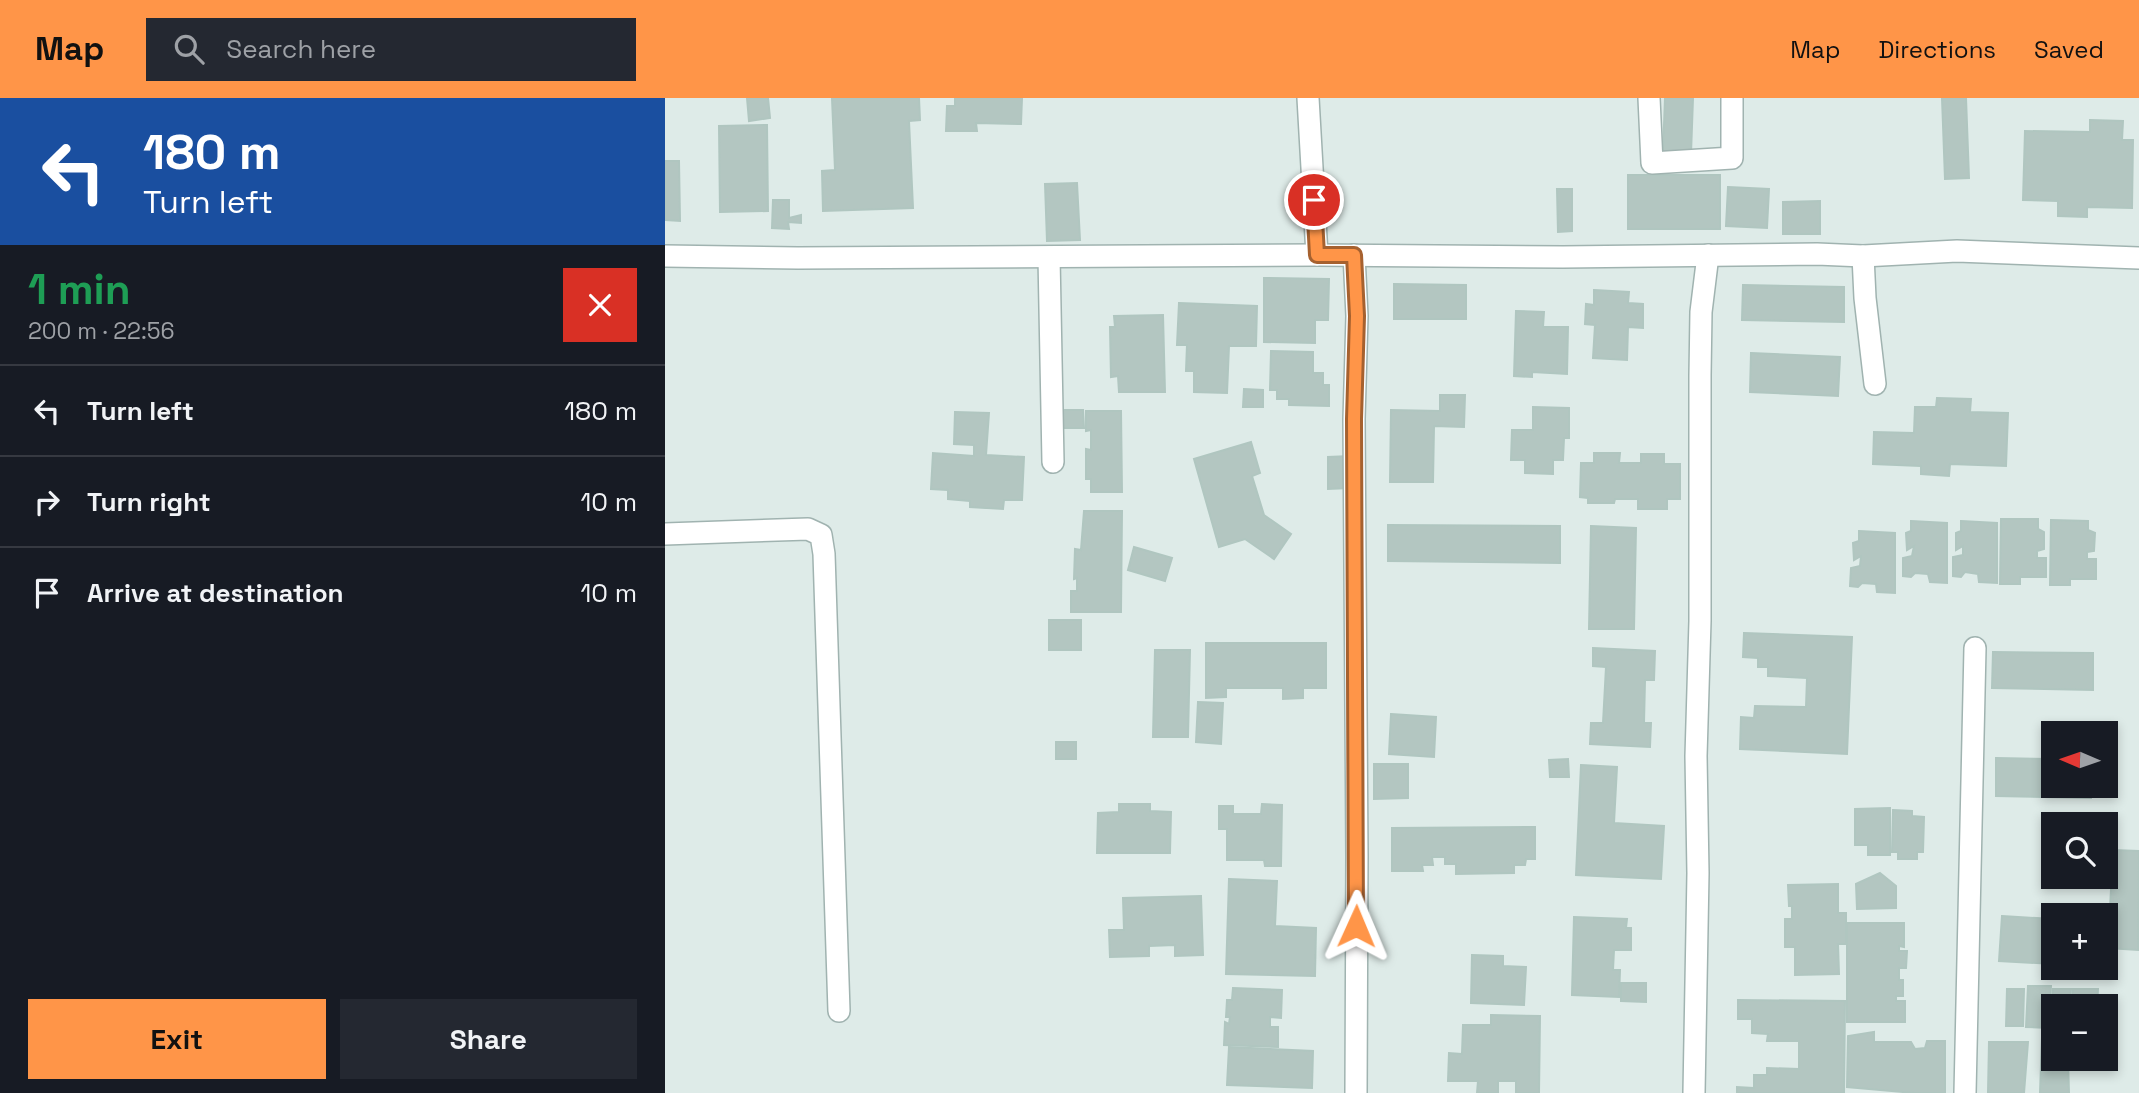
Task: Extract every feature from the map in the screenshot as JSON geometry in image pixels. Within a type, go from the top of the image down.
[{"type":"street","points":[[1308,98],[1317,255]]},
{"type":"street","points":[[1649,98],[1652,163],[1732,158],[1732,98]]},
{"type":"street","points":[[665,256],[1863,256],[1957,251],[2139,258]]},
{"type":"street","points":[[1354,255],[1357,316],[1354,419],[1356,1093]]},
{"type":"street","points":[[1694,1093],[1701,313],[1708,256]]},
{"type":"street","points":[[1863,256],[1875,384]]},
{"type":"street","points":[[1049,257],[1053,462]]},
{"type":"street","points":[[665,534],[808,529],[821,535],[824,554],[839,1011]]},
{"type":"street","points":[[1965,1093],[1975,648]]},
{"type":"building","points":[[747,98],[768,98],[770,118],[749,121]]},
{"type":"building","points":[[832,98],[919,98],[920,120],[909,121],[913,208],[823,211],[822,171],[835,170]]},
{"type":"building","points":[[955,98],[1022,98],[1021,124],[976,123],[977,131],[946,131],[947,106],[955,106]]},
{"type":"building","points":[[1665,98],[1693,98],[1691,154],[1663,153]]},
{"type":"building","points":[[1942,98],[1966,98],[1969,178],[1945,179]]},
{"type":"building","points":[[2090,120],[2123,121],[2122,140],[2133,140],[2132,208],[2087,207],[2087,217],[2058,216],[2058,201],[2023,200],[2025,131],[2090,132]]},
{"type":"building","points":[[767,125],[768,211],[720,212],[719,126]]},
{"type":"building","points":[[665,161],[679,161],[680,221],[665,220]]},
{"type":"building","points":[[1628,175],[1720,175],[1720,229],[1628,229]]},
{"type":"building","points":[[1077,183],[1080,240],[1047,241],[1045,184]]},
{"type":"building","points":[[1728,187],[1769,189],[1767,228],[1726,226]]},
{"type":"building","points":[[1557,189],[1572,189],[1572,231],[1558,232]]},
{"type":"building","points":[[773,200],[789,200],[789,218],[801,215],[801,223],[788,222],[789,229],[772,228]]},
{"type":"building","points":[[1820,201],[1820,234],[1783,234],[1783,202]]},
{"type":"building","points":[[1264,278],[1329,279],[1328,320],[1315,320],[1315,343],[1264,342]]},
{"type":"building","points":[[1394,284],[1466,285],[1466,319],[1394,319]]},
{"type":"building","points":[[1743,285],[1844,287],[1844,322],[1742,320]]},
{"type":"building","points":[[1594,290],[1629,292],[1628,303],[1643,304],[1643,328],[1628,327],[1627,360],[1593,358],[1595,325],[1585,324],[1586,304],[1594,305]]},
{"type":"building","points":[[1179,303],[1257,306],[1256,346],[1229,346],[1227,393],[1194,392],[1194,371],[1186,371],[1187,345],[1177,345]]},
{"type":"building","points":[[1516,311],[1544,312],[1543,327],[1568,327],[1567,374],[1532,372],[1532,377],[1514,376]]},
{"type":"building","points":[[1163,315],[1165,392],[1119,392],[1118,376],[1111,377],[1110,327],[1115,327],[1114,316]]},
{"type":"building","points":[[1271,351],[1313,352],[1313,373],[1323,373],[1323,385],[1329,385],[1329,406],[1289,405],[1289,399],[1277,399],[1277,390],[1270,390]]},
{"type":"building","points":[[1751,353],[1840,357],[1838,396],[1750,392]]},
{"type":"building","points":[[1244,389],[1263,390],[1263,407],[1243,407]]},
{"type":"building","points":[[1440,395],[1465,395],[1464,427],[1434,426],[1433,482],[1390,482],[1391,410],[1440,411]]},
{"type":"building","points":[[1937,398],[1971,399],[1970,412],[2008,413],[2006,466],[1950,464],[1949,476],[1921,474],[1921,466],[1873,464],[1874,432],[1914,433],[1915,407],[1936,407]]},
{"type":"building","points":[[1533,407],[1569,408],[1569,438],[1564,438],[1563,460],[1553,460],[1553,474],[1525,473],[1525,460],[1511,460],[1512,430],[1533,430]]},
{"type":"building","points":[[1062,410],[1083,410],[1084,428],[1062,428]]},
{"type":"building","points":[[1086,411],[1121,411],[1122,492],[1091,492],[1091,479],[1086,479],[1086,449],[1091,450],[1091,430],[1086,431]]},
{"type":"building","points":[[955,412],[989,413],[986,455],[1024,457],[1022,500],[1004,500],[1003,509],[970,507],[970,501],[948,499],[948,490],[931,489],[933,453],[974,456],[974,445],[954,444]]},
{"type":"building","points":[[1251,442],[1260,473],[1252,476],[1264,515],[1291,534],[1274,559],[1245,539],[1219,547],[1194,459]]},
{"type":"building","points":[[1594,453],[1620,453],[1619,463],[1641,463],[1641,454],[1664,454],[1664,464],[1680,464],[1680,499],[1667,499],[1667,509],[1638,509],[1638,499],[1588,503],[1588,498],[1580,497],[1581,463],[1594,463]]},
{"type":"building","points":[[1350,456],[1350,488],[1328,489],[1328,457]]},
{"type":"building","points":[[1084,511],[1122,511],[1121,612],[1071,612],[1071,591],[1077,591],[1077,578],[1074,579],[1075,549],[1081,550]]},
{"type":"building","points":[[2001,519],[2038,519],[2038,529],[2044,532],[2044,549],[2037,551],[2037,558],[2046,558],[2046,577],[2020,577],[2020,584],[2000,584]]},
{"type":"building","points":[[2051,520],[2088,521],[2088,530],[2095,533],[2094,551],[2087,552],[2087,559],[2096,559],[2096,579],[2070,579],[2070,585],[2050,585]]},
{"type":"building","points":[[1911,521],[1947,523],[1947,583],[1930,582],[1928,574],[1903,576],[1903,558],[1912,556],[1914,546],[1907,550],[1906,533],[1911,531]]},
{"type":"building","points":[[1961,521],[1997,523],[1997,583],[1979,582],[1978,574],[1965,572],[1961,577],[1953,576],[1953,557],[1963,555],[1963,546],[1956,550],[1956,533],[1961,531]]},
{"type":"building","points":[[1388,525],[1560,526],[1560,563],[1388,561]]},
{"type":"building","points":[[1591,526],[1636,528],[1634,629],[1589,629]]},
{"type":"building","points":[[1859,531],[1895,533],[1895,593],[1877,592],[1876,584],[1850,586],[1851,568],[1860,566],[1861,556],[1854,560],[1853,543],[1859,541]]},
{"type":"building","points":[[1134,547],[1172,558],[1165,581],[1128,570]]},
{"type":"building","points":[[1049,620],[1081,620],[1081,650],[1049,650]]},
{"type":"building","points":[[1744,633],[1852,637],[1847,754],[1740,749],[1741,717],[1754,718],[1755,706],[1806,707],[1807,678],[1768,676],[1768,667],[1758,667],[1758,658],[1743,657]]},
{"type":"building","points":[[1206,643],[1326,643],[1326,688],[1303,688],[1303,698],[1283,699],[1283,688],[1226,688],[1226,697],[1206,698]]},
{"type":"building","points":[[1593,648],[1655,651],[1654,680],[1645,680],[1644,723],[1651,723],[1650,747],[1590,744],[1591,723],[1603,723],[1606,667],[1593,666]]},
{"type":"building","points":[[1155,650],[1190,650],[1188,737],[1153,737]]},
{"type":"building","points":[[1993,652],[2093,653],[2093,690],[1992,688]]},
{"type":"building","points":[[1198,702],[1223,703],[1221,744],[1196,742]]},
{"type":"building","points":[[1391,714],[1436,717],[1434,757],[1389,754]]},
{"type":"building","points":[[1056,742],[1076,742],[1076,759],[1056,759]]},
{"type":"building","points":[[1996,758],[2041,759],[2041,797],[1996,796]]},
{"type":"building","points":[[1568,759],[1569,777],[1550,777],[1549,760]]},
{"type":"building","points":[[1374,764],[1408,764],[1408,798],[1374,799]]},
{"type":"building","points":[[1581,765],[1617,767],[1614,823],[1664,826],[1661,879],[1576,875]]},
{"type":"building","points":[[1119,804],[1150,804],[1150,811],[1171,812],[1170,853],[1097,853],[1098,813],[1119,812]]},
{"type":"building","points":[[1262,804],[1282,805],[1281,866],[1265,866],[1264,860],[1227,860],[1227,829],[1219,829],[1219,806],[1233,806],[1233,814],[1261,814]]},
{"type":"building","points":[[1890,808],[1890,855],[1868,855],[1868,845],[1855,845],[1855,809]]},
{"type":"building","points":[[1893,810],[1912,811],[1912,816],[1924,817],[1923,852],[1917,852],[1917,859],[1898,859],[1898,852],[1892,852]]},
{"type":"building","points":[[1535,827],[1535,859],[1526,859],[1525,865],[1514,865],[1514,873],[1456,874],[1456,864],[1445,864],[1445,857],[1432,857],[1433,865],[1422,865],[1423,871],[1392,871],[1392,828]]},
{"type":"building","points":[[2118,850],[2139,851],[2138,950],[2118,949],[2118,903],[2110,903],[2111,889],[2118,889]]},
{"type":"building","points":[[1880,873],[1896,886],[1896,908],[1857,909],[1856,884]]},
{"type":"building","points":[[1229,879],[1277,881],[1275,926],[1316,928],[1315,976],[1226,974]]},
{"type":"building","points":[[1838,884],[1838,913],[1846,913],[1846,944],[1838,944],[1839,974],[1795,975],[1795,947],[1785,947],[1785,919],[1792,919],[1788,885]]},
{"type":"building","points":[[1201,896],[1203,955],[1175,956],[1175,945],[1149,946],[1149,956],[1110,957],[1109,930],[1124,930],[1123,898]]},
{"type":"building","points":[[2002,916],[2041,918],[2041,963],[1999,961]]},
{"type":"building","points":[[1574,917],[1627,919],[1626,928],[1631,928],[1631,950],[1614,950],[1613,970],[1620,970],[1619,997],[1572,995]]},
{"type":"building","points":[[1847,923],[1904,923],[1904,947],[1899,946],[1899,951],[1907,951],[1906,968],[1899,968],[1899,980],[1903,980],[1903,996],[1896,996],[1896,1001],[1905,1001],[1905,1022],[1847,1022]]},
{"type":"building","points":[[1472,955],[1503,956],[1503,966],[1526,967],[1524,1005],[1471,1003]]},
{"type":"building","points":[[1621,983],[1646,983],[1646,1002],[1621,1001]]},
{"type":"building","points":[[2028,986],[2051,986],[2051,994],[2041,994],[2041,1028],[2026,1027]]},
{"type":"building","points":[[1233,988],[1282,990],[1281,1018],[1270,1017],[1270,1027],[1278,1027],[1278,1047],[1224,1045],[1225,1022],[1229,1024],[1230,1017],[1226,1017],[1227,1000],[1232,1000]]},
{"type":"building","points":[[2007,989],[2024,989],[2023,1026],[2006,1026]]},
{"type":"building","points":[[2053,989],[2071,989],[2071,994],[2053,994]]},
{"type":"building","points":[[2073,989],[2098,989],[2098,994],[2073,994]]},
{"type":"building","points":[[1738,1000],[1845,1001],[1844,1093],[1737,1093],[1737,1087],[1754,1088],[1754,1075],[1767,1075],[1767,1068],[1799,1069],[1799,1041],[1767,1041],[1768,1034],[1752,1033],[1752,1019],[1738,1019]]},
{"type":"building","points":[[1491,1015],[1540,1016],[1539,1093],[1516,1093],[1516,1081],[1498,1081],[1498,1093],[1477,1093],[1478,1081],[1448,1081],[1449,1053],[1462,1054],[1463,1025],[1491,1025]]},
{"type":"building","points":[[1874,1032],[1874,1042],[1911,1042],[1915,1049],[1925,1048],[1927,1041],[1945,1041],[1945,1093],[1847,1087],[1848,1036]]},
{"type":"building","points":[[1989,1042],[2028,1042],[2024,1093],[1988,1093]]},
{"type":"building","points":[[1229,1047],[1313,1051],[1312,1088],[1227,1085]]},
{"type":"building","points":[[2041,1065],[2041,1071],[2068,1071],[2069,1093],[2040,1093]]},
{"type":"route","points":[[1314,200],[1317,255],[1354,255],[1357,316],[1354,419],[1356,926]]}]
